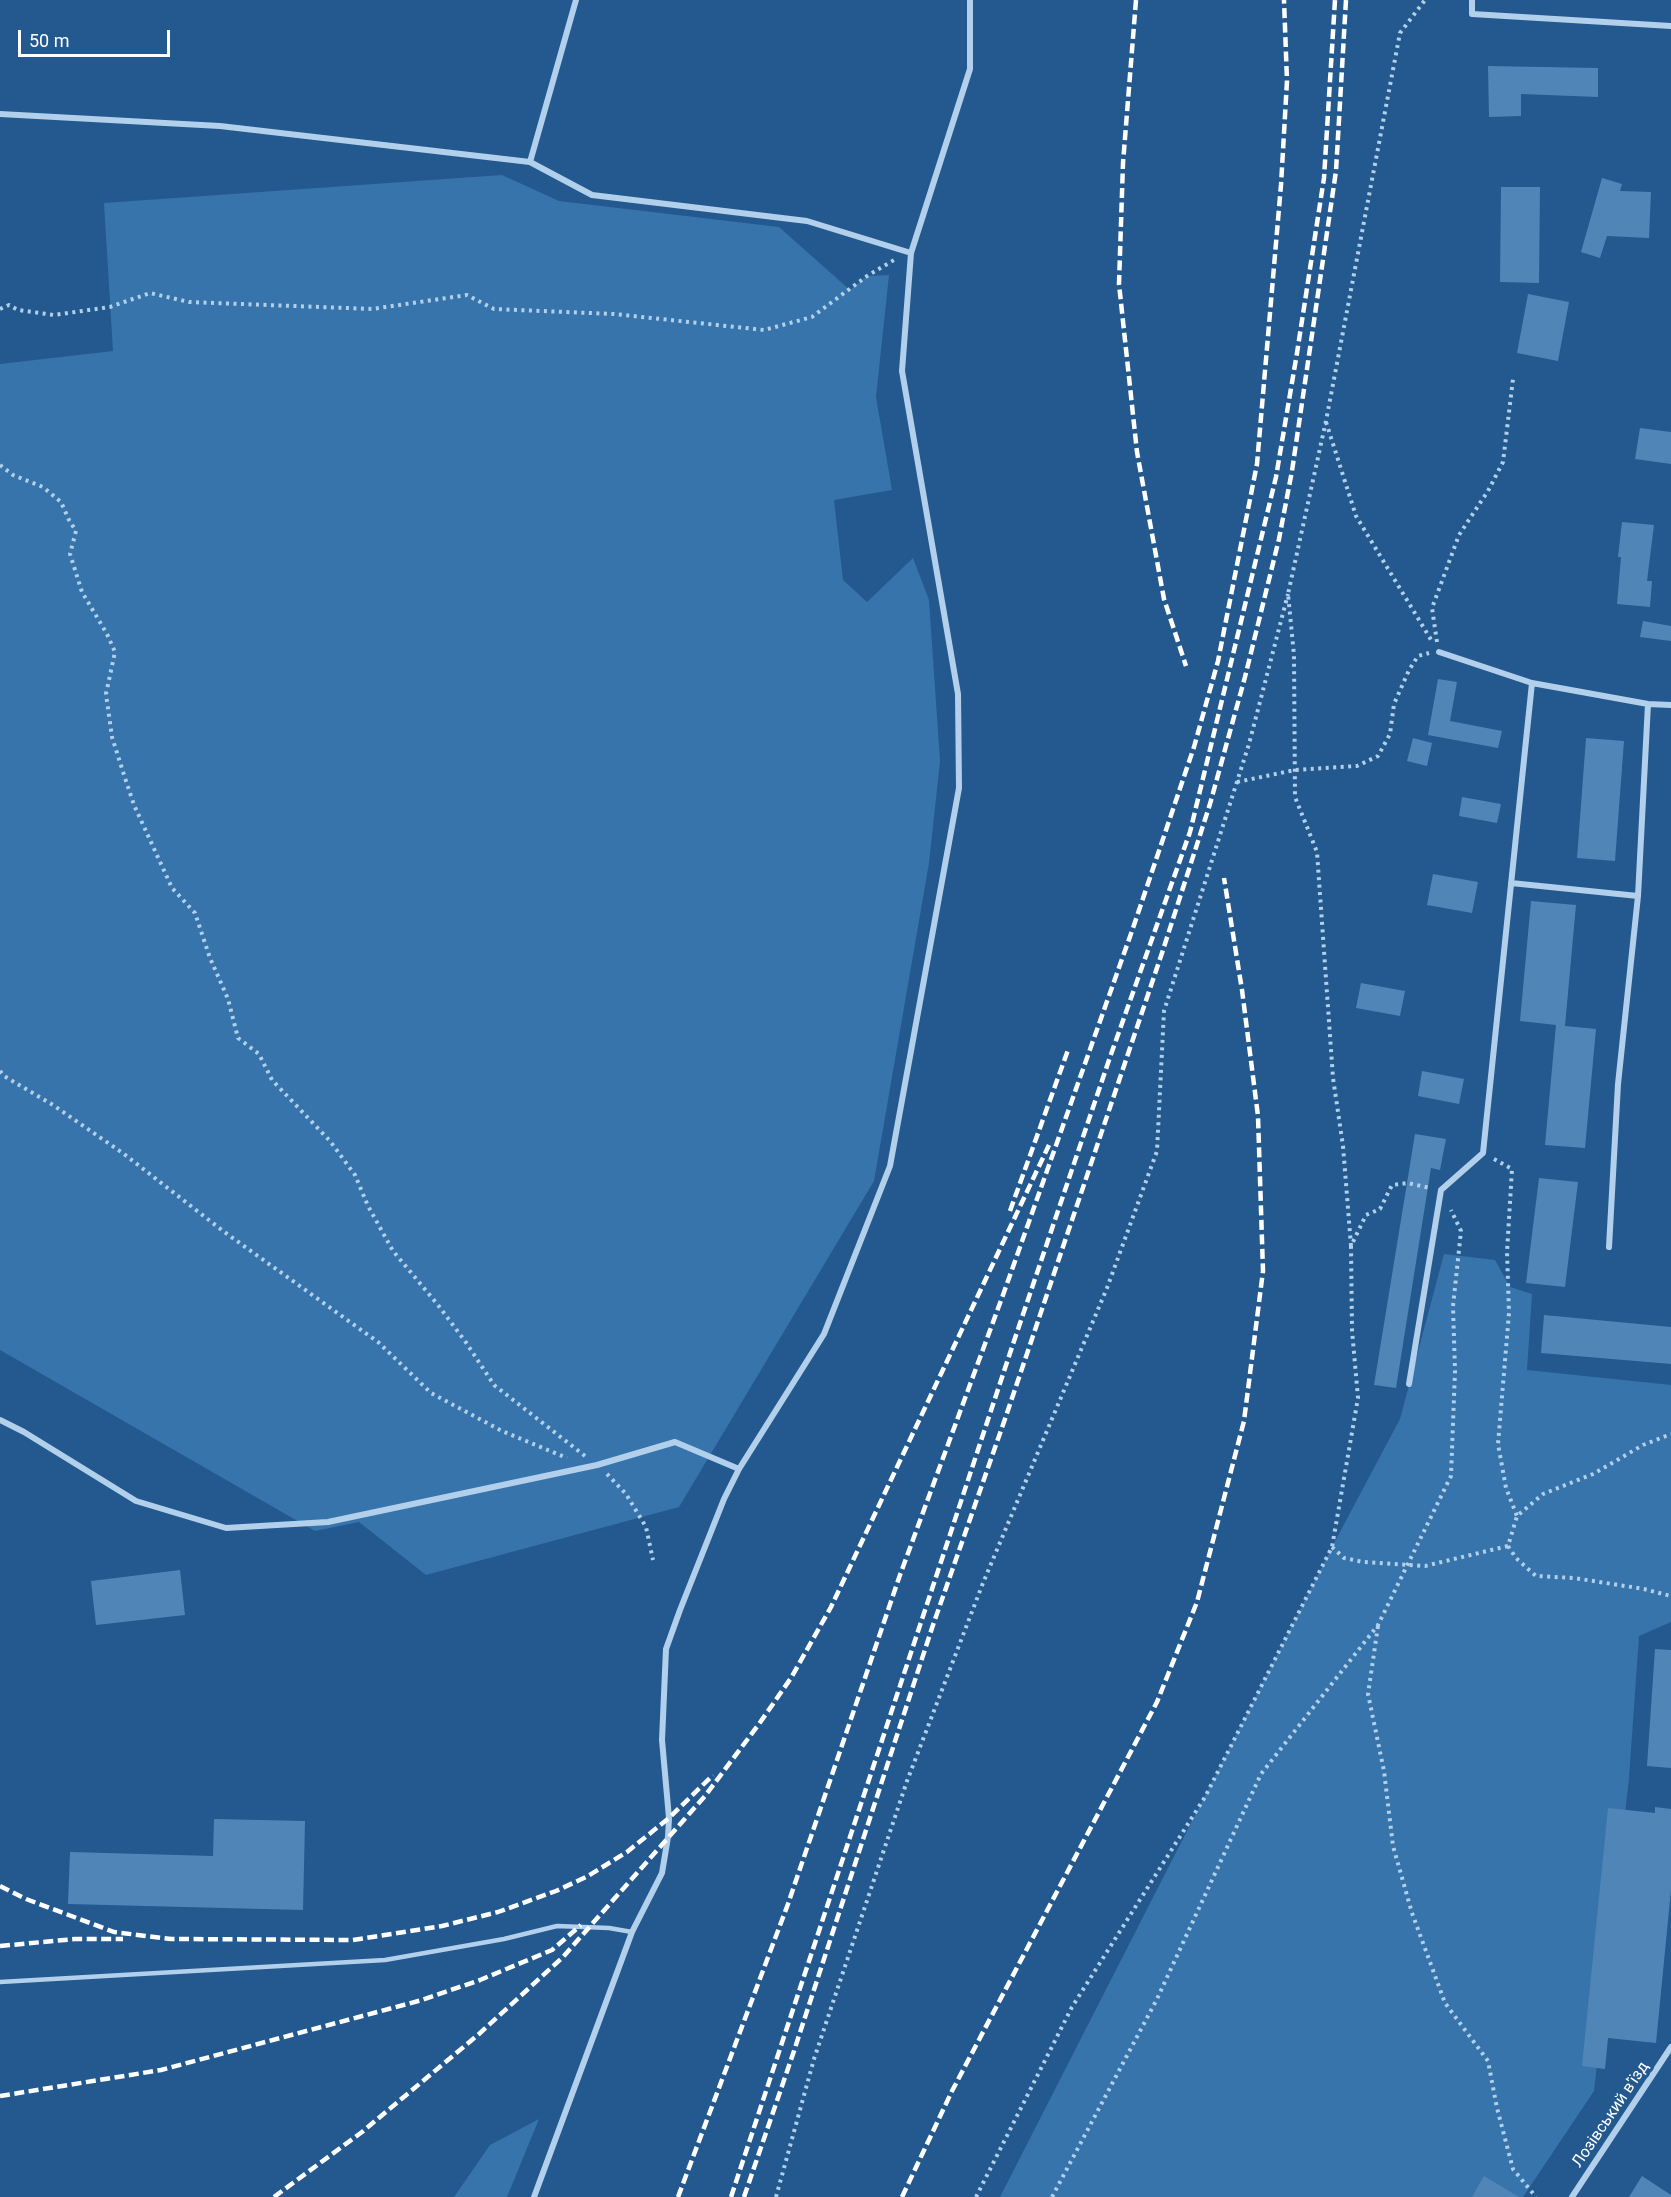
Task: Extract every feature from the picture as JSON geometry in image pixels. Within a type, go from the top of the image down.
[{"type":"street","points":[[530,162],[576,0]]},
{"type":"street","points":[[534,2197],[632,1932],[662,1873],[669,1818],[662,1740],[666,1649],[724,1499],[740,1469],[824,1334],[890,1166],[959,788],[958,694],[902,371],[911,253],[970,69],[970,0]]},
{"type":"street","points":[[1472,0],[1472,14],[1671,26]]},
{"type":"street","points":[[0,114],[220,126],[530,162],[592,195],[807,221],[911,253]]},
{"type":"street","points":[[1438,651],[1532,683],[1648,704],[1671,705]]},
{"type":"street","points":[[1409,1384],[1441,1190],[1483,1153],[1532,683]]},
{"type":"street","points":[[1609,1247],[1618,1084],[1638,896],[1648,704]]},
{"type":"street","points":[[1511,883],[1638,896]]},
{"type":"street","points":[[0,1420],[24,1432],[136,1501],[226,1528],[328,1522],[597,1465],[675,1442],[740,1469]]},
{"type":"street","name":"Лозівський в'їзд","points":[[1572,2197],[1671,2047]]},
{"type":"lane","points":[[0,1982],[385,1960],[504,1939],[557,1926],[599,1927],[632,1932]]},
{"type":"path","points":[[776,2197],[814,2059],[907,1781],[983,1582],[1107,1288],[1157,1151],[1164,1011],[1249,744],[1288,594],[1326,421],[1400,33],[1425,0]]},
{"type":"path","points":[[0,309],[9,305],[18,310],[54,315],[110,307],[150,293],[189,302],[372,309],[467,296],[494,309],[614,314],[764,330],[812,317],[867,276],[902,255]]},
{"type":"path","points":[[1438,651],[1432,608],[1459,535],[1488,491],[1503,462],[1513,379]]},
{"type":"path","points":[[1326,421],[1356,516],[1438,651]]},
{"type":"path","points":[[0,465],[13,475],[43,487],[61,502],[76,531],[70,554],[82,592],[115,652],[106,694],[112,737],[124,775],[134,805],[172,888],[195,913],[210,958],[228,999],[238,1038],[259,1054],[272,1080],[330,1141],[354,1175],[393,1251],[438,1305],[494,1385],[597,1465],[619,1485],[646,1527],[653,1560]]},
{"type":"path","points":[[976,2197],[1072,2007],[1205,1797],[1332,1547],[1358,1398],[1352,1330],[1351,1246],[1343,1146],[1333,1078],[1317,852],[1295,797],[1294,655],[1288,594]]},
{"type":"path","points":[[1237,782],[1295,770],[1357,766],[1378,756],[1390,734],[1394,704],[1409,670],[1419,656],[1438,651]]},
{"type":"path","points":[[0,1071],[4,1076],[53,1105],[124,1154],[224,1231],[378,1342],[431,1393],[502,1431],[558,1456],[597,1465]]},
{"type":"path","points":[[1483,1153],[1512,1169],[1507,1252],[1509,1313],[1498,1444],[1506,1488],[1517,1516]]},
{"type":"path","points":[[1052,2197],[1157,1999],[1261,1774],[1378,1625],[1452,1476],[1455,1371],[1453,1306],[1461,1231],[1441,1190],[1408,1183],[1392,1185],[1380,1209],[1366,1215],[1351,1246]]},
{"type":"path","points":[[1508,1546],[1517,1516],[1543,1494],[1593,1474],[1642,1445],[1671,1434]]},
{"type":"path","points":[[1332,1547],[1344,1558],[1363,1562],[1425,1566],[1508,1546]]},
{"type":"path","points":[[1508,1546],[1516,1558],[1536,1576],[1574,1578],[1671,1596]]},
{"type":"path","points":[[1378,1625],[1368,1694],[1384,1771],[1393,1846],[1412,1913],[1445,2003],[1488,2061],[1497,2108],[1513,2169],[1536,2197]]},
{"type":"shaded area","points":[[502,175],[559,201],[779,227],[850,290],[867,276],[889,275],[876,397],[892,490],[834,500],[843,580],[867,602],[913,558],[929,600],[940,761],[929,863],[874,1181],[679,1507],[426,1575],[359,1522],[315,1531],[0,1350],[0,364],[113,351],[104,203]]},
{"type":"shaded area","points":[[1444,1254],[1495,1260],[1510,1287],[1532,1294],[1527,1370],[1671,1385],[1671,1622],[1639,1636],[1629,1778],[1594,2091],[1523,2197],[1000,2197],[1332,1547],[1400,1419]]},
{"type":"shaded area","points":[[539,2119],[507,2197],[454,2197],[490,2145]]},
{"type":"building","points":[[1488,66],[1598,68],[1598,97],[1521,94],[1521,116],[1489,117]]},
{"type":"building","points":[[1602,178],[1622,184],[1620,191],[1651,192],[1649,238],[1607,236],[1600,258],[1581,252]]},
{"type":"building","points":[[1501,187],[1540,187],[1539,283],[1500,282]]},
{"type":"building","points":[[1528,294],[1569,302],[1558,361],[1517,353]]},
{"type":"building","points":[[1640,428],[1671,432],[1671,464],[1635,459]]},
{"type":"building","points":[[1622,522],[1654,525],[1647,581],[1652,581],[1650,607],[1617,604],[1621,557],[1618,557]]},
{"type":"building","points":[[1643,621],[1671,626],[1671,641],[1640,637]]},
{"type":"building","points":[[1438,679],[1457,682],[1450,721],[1502,731],[1498,748],[1428,735]]},
{"type":"building","points":[[1413,738],[1432,743],[1427,766],[1407,761]]},
{"type":"building","points":[[1586,738],[1624,741],[1615,861],[1577,858]]},
{"type":"building","points":[[1462,797],[1501,804],[1497,823],[1459,816]]},
{"type":"building","points":[[1433,874],[1478,882],[1472,913],[1427,905]]},
{"type":"building","points":[[1531,901],[1576,905],[1565,1026],[1596,1029],[1585,1148],[1545,1145],[1556,1025],[1520,1021]]},
{"type":"building","points":[[1361,983],[1405,991],[1400,1016],[1356,1008]]},
{"type":"building","points":[[1422,1071],[1464,1079],[1459,1104],[1418,1096]]},
{"type":"building","points":[[1415,1134],[1446,1139],[1440,1170],[1431,1168],[1396,1388],[1374,1385]]},
{"type":"building","points":[[1539,1178],[1578,1182],[1565,1287],[1526,1283]]},
{"type":"building","points":[[1544,1315],[1671,1327],[1671,1364],[1541,1353]]},
{"type":"building","points":[[180,1570],[185,1615],[96,1625],[91,1581]]},
{"type":"building","points":[[1655,1649],[1671,1650],[1671,1768],[1647,1766]]},
{"type":"building","points":[[1655,1807],[1671,1809],[1671,1890],[1656,2043],[1608,2038],[1605,2069],[1582,2066],[1608,1808],[1655,1813]]},
{"type":"building","points":[[214,1819],[305,1821],[303,1910],[68,1904],[70,1852],[213,1856]]},
{"type":"building","points":[[1484,2176],[1519,2197],[1472,2197]]},
{"type":"building","points":[[1642,2176],[1671,2195],[1671,2197],[1629,2197]]},
{"type":"railway","points":[[1136,0],[1123,163],[1119,284],[1137,452],[1164,599],[1186,666]]},
{"type":"railway","points":[[678,2197],[788,1904],[900,1575],[1003,1295],[1133,928],[1194,747],[1218,661],[1257,464],[1281,185],[1287,81],[1284,0]]},
{"type":"railway","points":[[731,2197],[1013,1344],[1109,1060],[1190,832],[1276,477],[1324,178],[1335,0]]},
{"type":"railway","points":[[744,2197],[932,1628],[1163,950],[1210,804],[1245,677],[1279,539],[1292,471],[1336,171],[1346,0]]},
{"type":"railway","points":[[902,2197],[952,2091],[1157,1702],[1197,1602],[1244,1421],[1263,1271],[1258,1116],[1242,990],[1224,878]]},
{"type":"railway","points":[[1010,1211],[1068,1050]]},
{"type":"railway","points":[[274,2197],[362,2132],[479,2034],[563,1957],[705,1796],[759,1724],[791,1678],[831,1607],[1049,1145]]},
{"type":"railway","points":[[0,1886],[26,1899],[114,1932],[171,1939],[353,1940],[442,1926],[498,1912],[556,1891],[588,1876],[627,1852],[669,1818],[713,1775]]},
{"type":"railway","points":[[0,2096],[161,2070],[422,2000],[480,1980],[552,1950],[581,1925]]},
{"type":"railway","points":[[0,1946],[75,1939],[123,1939]]}]
